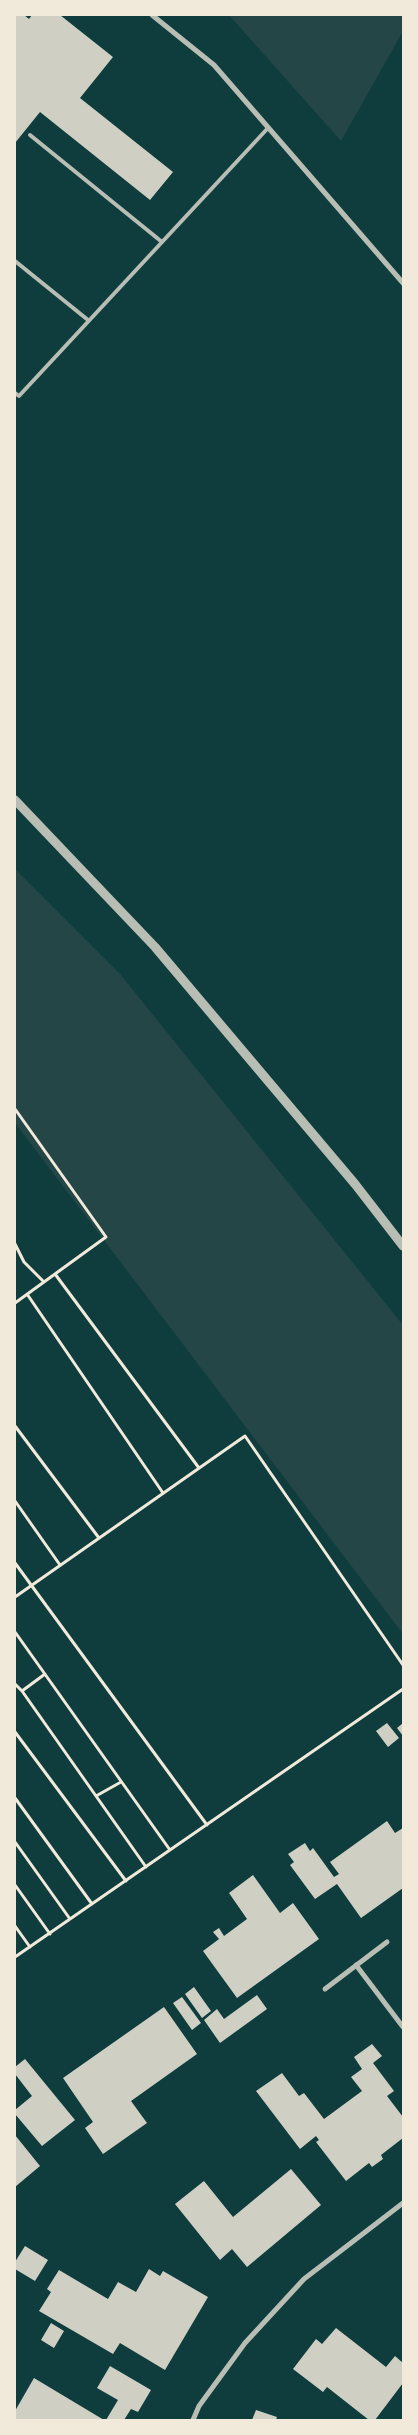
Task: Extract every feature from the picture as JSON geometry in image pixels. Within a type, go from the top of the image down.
[{"type":"street","points":[[152,15],[214,65],[403,283]]},
{"type":"street","points":[[15,800],[155,947],[355,1184],[403,1246]]},
{"type":"street","points":[[324,1989],[388,1942]]},
{"type":"street","points":[[356,1965],[403,2027]]},
{"type":"street","points":[[193,2420],[199,2406],[245,2343],[304,2279],[403,2203]]},
{"type":"lane","points":[[15,393],[19,396],[268,128]]},
{"type":"lane","points":[[30,135],[162,242]]},
{"type":"lane","points":[[15,261],[88,320]]},
{"type":"path","points":[[15,1109],[106,1237],[15,1303]]},
{"type":"path","points":[[15,1244],[24,1262],[44,1282]]},
{"type":"path","points":[[55,1274],[199,1468]]},
{"type":"path","points":[[27,1294],[163,1493]]},
{"type":"path","points":[[15,1426],[99,1538]]},
{"type":"path","points":[[15,1597],[245,1436],[403,1665]]},
{"type":"path","points":[[15,1501],[60,1566]]},
{"type":"path","points":[[15,1564],[207,1825]]},
{"type":"path","points":[[15,1632],[170,1850]]},
{"type":"path","points":[[22,1691],[45,1674]]},
{"type":"path","points":[[15,1684],[22,1691],[146,1867]]},
{"type":"path","points":[[15,1957],[403,1690]]},
{"type":"path","points":[[15,1732],[126,1881]]},
{"type":"path","points":[[96,1796],[121,1782]]},
{"type":"path","points":[[15,1798],[92,1904]]},
{"type":"path","points":[[15,1842],[70,1919]]},
{"type":"path","points":[[15,1885],[50,1934]]},
{"type":"path","points":[[15,1926],[30,1947]]},
{"type":"shaded area","points":[[229,15],[403,15],[403,31],[341,141]]},
{"type":"shaded area","points":[[15,869],[120,974],[403,1325],[403,1634],[15,1123]]},
{"type":"building","points":[[15,15],[24,15],[29,19],[32,15],[60,15],[113,57],[80,98],[173,172],[150,200],[40,112],[15,143]]},
{"type":"building","points":[[387,1723],[399,1738],[388,1747],[376,1731]]},
{"type":"building","points":[[403,1723],[403,1736],[397,1728]]},
{"type":"building","points":[[387,1821],[395,1833],[403,1828],[403,1888],[361,1918],[337,1884],[315,1899],[290,1865],[294,1862],[288,1854],[305,1843],[310,1851],[313,1848],[334,1877],[339,1874],[330,1862]]},
{"type":"building","points":[[253,1875],[280,1913],[293,1903],[319,1939],[237,1998],[203,1951],[219,1939],[213,1932],[219,1928],[224,1936],[247,1919],[229,1893]]},
{"type":"building","points":[[194,1987],[211,2011],[202,2018],[185,1994]]},
{"type":"building","points":[[257,1995],[267,2009],[220,2043],[204,2020],[217,2009],[224,2019]]},
{"type":"building","points":[[182,1997],[201,2023],[192,2030],[173,2003]]},
{"type":"building","points":[[164,2007],[197,2054],[131,2101],[147,2123],[103,2154],[85,2128],[93,2122],[63,2078]]},
{"type":"building","points":[[372,2044],[382,2056],[373,2063],[394,2091],[387,2096],[403,2117],[403,2138],[381,2155],[383,2159],[372,2167],[369,2163],[346,2181],[316,2142],[319,2140],[316,2136],[300,2149],[256,2091],[282,2073],[299,2096],[304,2093],[324,2119],[362,2091],[351,2077],[362,2069],[354,2057]]},
{"type":"building","points":[[25,2059],[75,2120],[42,2146],[15,2114],[15,2110],[32,2096],[15,2074],[15,2067]]},
{"type":"building","points":[[15,2135],[40,2166],[15,2187]]},
{"type":"building","points":[[291,2169],[321,2205],[247,2267],[232,2249],[220,2260],[175,2204],[204,2181],[233,2217]]},
{"type":"building","points":[[25,2246],[48,2260],[35,2281],[15,2269],[15,2262]]},
{"type":"building","points":[[149,2269],[160,2276],[163,2271],[208,2297],[165,2370],[120,2343],[113,2354],[39,2311],[51,2292],[47,2289],[59,2270],[108,2299],[118,2282],[136,2292]]},
{"type":"building","points":[[51,2323],[64,2331],[54,2348],[41,2340]]},
{"type":"building","points":[[336,2328],[386,2367],[395,2356],[403,2363],[403,2383],[375,2420],[369,2420],[327,2387],[323,2392],[293,2369],[316,2339],[322,2344]]},
{"type":"building","points":[[110,2366],[151,2390],[138,2412],[131,2409],[124,2420],[106,2420],[118,2400],[97,2388]]},
{"type":"building","points":[[34,2378],[104,2420],[15,2420],[15,2411]]},
{"type":"building","points":[[256,2410],[277,2417],[276,2420],[252,2420]]}]
